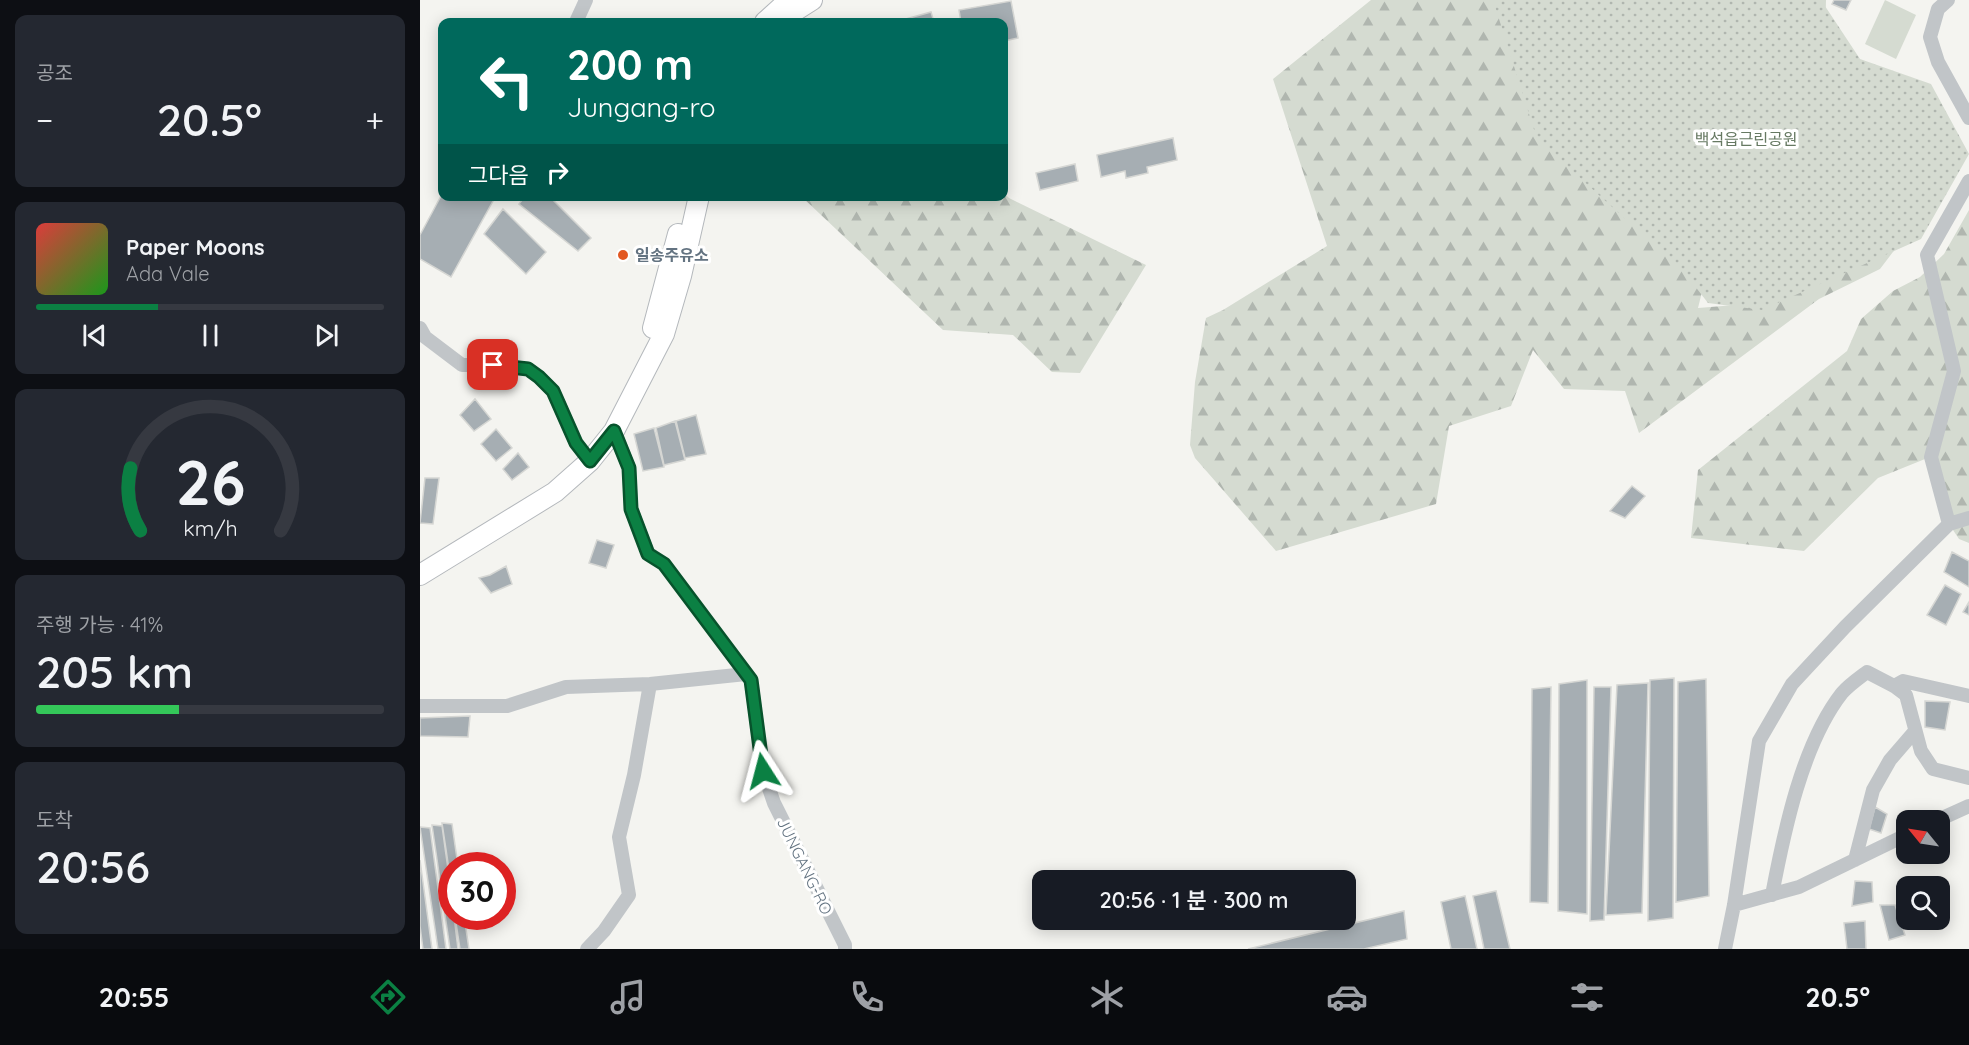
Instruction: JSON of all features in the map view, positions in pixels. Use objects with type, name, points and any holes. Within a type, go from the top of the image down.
[{"type":"main road","points":[[769,18],[789,0]]},
{"type":"main road","points":[[786,18],[812,0]]},
{"type":"main road","points":[[645,368],[686,201]]},
{"type":"main road","points":[[420,575],[555,492],[590,461],[614,431],[664,334],[672,310],[698,201]]},
{"type":"street","points":[[1948,0],[1938,9],[1930,37],[1938,62],[1969,118]]},
{"type":"street","points":[[578,18],[584,1]]},
{"type":"street","points":[[1949,524],[1930,457],[1954,371],[1928,255],[1969,181]]},
{"type":"street","points":[[420,328],[425,337],[462,365],[493,365],[528,369],[539,377],[553,391],[576,443],[590,461]]},
{"type":"street","name":"JUNGANG-RO","points":[[614,431],[629,468],[631,509],[648,554],[664,564],[751,680],[763,771],[774,803],[845,949]]},
{"type":"street","points":[[1725,949],[1759,741],[1792,684],[1845,627],[1949,524],[1969,518]]},
{"type":"street","points":[[1772,895],[1785,827],[1815,738],[1843,692],[1866,672],[1894,686],[1906,695],[1921,751],[1933,769],[1969,778]]},
{"type":"street","points":[[420,706],[507,705],[566,687],[650,684],[746,674]]},
{"type":"street","points":[[1894,686],[1903,681],[1969,696]]},
{"type":"street","points":[[587,949],[604,931],[628,895],[619,837],[634,775],[650,684]]},
{"type":"street","points":[[1855,860],[1873,790],[1890,760],[1915,731]]},
{"type":"street","points":[[1950,815],[1969,806]]},
{"type":"street","points":[[1734,905],[1799,887],[1896,840]]},
{"type":"green space","points":[[1371,0],[1826,0],[1825,41],[1721,215],[1698,308],[1760,303],[1899,244],[1880,269],[1819,299],[1639,433],[1625,391],[1564,389],[1533,350],[1511,406],[1449,426],[1436,504],[1276,551],[1195,458],[1190,445],[1195,382],[1206,318],[1223,310],[1327,246],[1273,79]]},
{"type":"green space","name":"백석읍근린공원","points":[[1493,0],[1821,0],[1860,59],[1931,84],[1969,154],[1921,239],[1762,310],[1708,303],[1684,272],[1537,139]]},
{"type":"green space","points":[[1885,0],[1916,15],[1896,59],[1865,44]]},
{"type":"green space","points":[[1008,197],[1146,265],[1080,373],[1052,372],[1013,335],[943,330],[806,201],[1008,201]]},
{"type":"green space","points":[[1969,210],[1969,543],[1959,539],[1949,524],[1930,457],[1878,478],[1804,551],[1691,538],[1698,470],[1847,351],[1861,319],[1893,291],[1920,277],[1944,254]]},
{"type":"building","points":[[1834,0],[1851,0],[1846,10],[1832,4]]},
{"type":"building","points":[[1011,1],[1018,38],[1008,40],[1008,18],[960,18],[959,10]]},
{"type":"building","points":[[931,12],[933,18],[909,18]]},
{"type":"building","points":[[1173,138],[1177,160],[1147,167],[1148,173],[1126,178],[1125,171],[1101,177],[1097,155]]},
{"type":"building","points":[[1075,164],[1078,181],[1040,190],[1036,173]]},
{"type":"building","points":[[438,201],[493,201],[451,277],[420,259],[420,235]]},
{"type":"building","points":[[521,201],[554,201],[591,238],[578,251],[519,204]]},
{"type":"building","points":[[503,209],[546,252],[526,274],[484,234]]},
{"type":"building","points":[[475,399],[491,419],[474,431],[460,415]]},
{"type":"building","points":[[696,415],[706,454],[685,458],[676,421]]},
{"type":"building","points":[[675,421],[685,460],[664,465],[656,428]]},
{"type":"building","points":[[654,428],[664,467],[643,471],[634,434]]},
{"type":"building","points":[[496,429],[512,448],[496,461],[481,444]]},
{"type":"building","points":[[518,453],[529,467],[512,480],[503,469]]},
{"type":"building","points":[[425,478],[439,478],[433,524],[420,523]]},
{"type":"building","points":[[1632,486],[1645,496],[1625,518],[1610,511]]},
{"type":"building","points":[[597,540],[614,545],[606,568],[589,563]]},
{"type":"building","points":[[1952,552],[1969,561],[1969,587],[1944,572]]},
{"type":"building","points":[[506,566],[512,584],[491,593],[479,578]]},
{"type":"building","points":[[1945,585],[1961,594],[1946,625],[1927,615]]},
{"type":"building","points":[[1969,602],[1969,615],[1963,612]]},
{"type":"building","points":[[1674,678],[1673,918],[1648,921],[1650,680]]},
{"type":"building","points":[[1706,679],[1709,896],[1676,902],[1678,682]]},
{"type":"building","points":[[1587,680],[1587,914],[1558,911],[1559,684]]},
{"type":"building","points":[[1648,683],[1642,913],[1606,915],[1617,685]]},
{"type":"building","points":[[1551,687],[1548,903],[1530,902],[1532,689]]},
{"type":"building","points":[[1594,687],[1611,687],[1604,920],[1590,921]]},
{"type":"building","points":[[1925,701],[1950,702],[1945,730],[1925,727]]},
{"type":"building","points":[[470,716],[468,737],[420,736],[420,718]]},
{"type":"building","points":[[1875,807],[1887,814],[1881,833],[1869,829]]},
{"type":"building","points":[[442,823],[452,824],[456,852],[446,852]]},
{"type":"building","points":[[432,825],[442,826],[446,852],[438,852],[438,866]]},
{"type":"building","points":[[420,827],[430,828],[438,888],[438,930],[443,930],[446,949],[438,949]]},
{"type":"building","points":[[420,860],[432,949],[423,949],[420,926]]},
{"type":"building","points":[[1855,881],[1872,882],[1873,902],[1852,906]]},
{"type":"building","points":[[1496,891],[1510,949],[1484,949],[1473,896]]},
{"type":"building","points":[[1465,896],[1477,949],[1451,949],[1441,902]]},
{"type":"building","points":[[1880,905],[1895,905],[1896,930],[1903,930],[1905,935],[1889,940]]},
{"type":"building","points":[[1404,911],[1407,939],[1364,949],[1248,949],[1326,930],[1356,930],[1356,923]]},
{"type":"building","points":[[1865,921],[1866,949],[1847,949],[1844,923]]},
{"type":"building","points":[[447,930],[456,930],[458,949],[450,949]]},
{"type":"building","points":[[457,930],[466,930],[469,949],[460,949]]},
{"type":"place","name":"일송주유소","points":[[623,255]]},
{"type":"route","points":[[493,365],[528,369],[539,377],[553,391],[576,443],[590,461],[614,431],[629,468],[631,509],[648,554],[664,564],[751,680],[763,771]]}]
